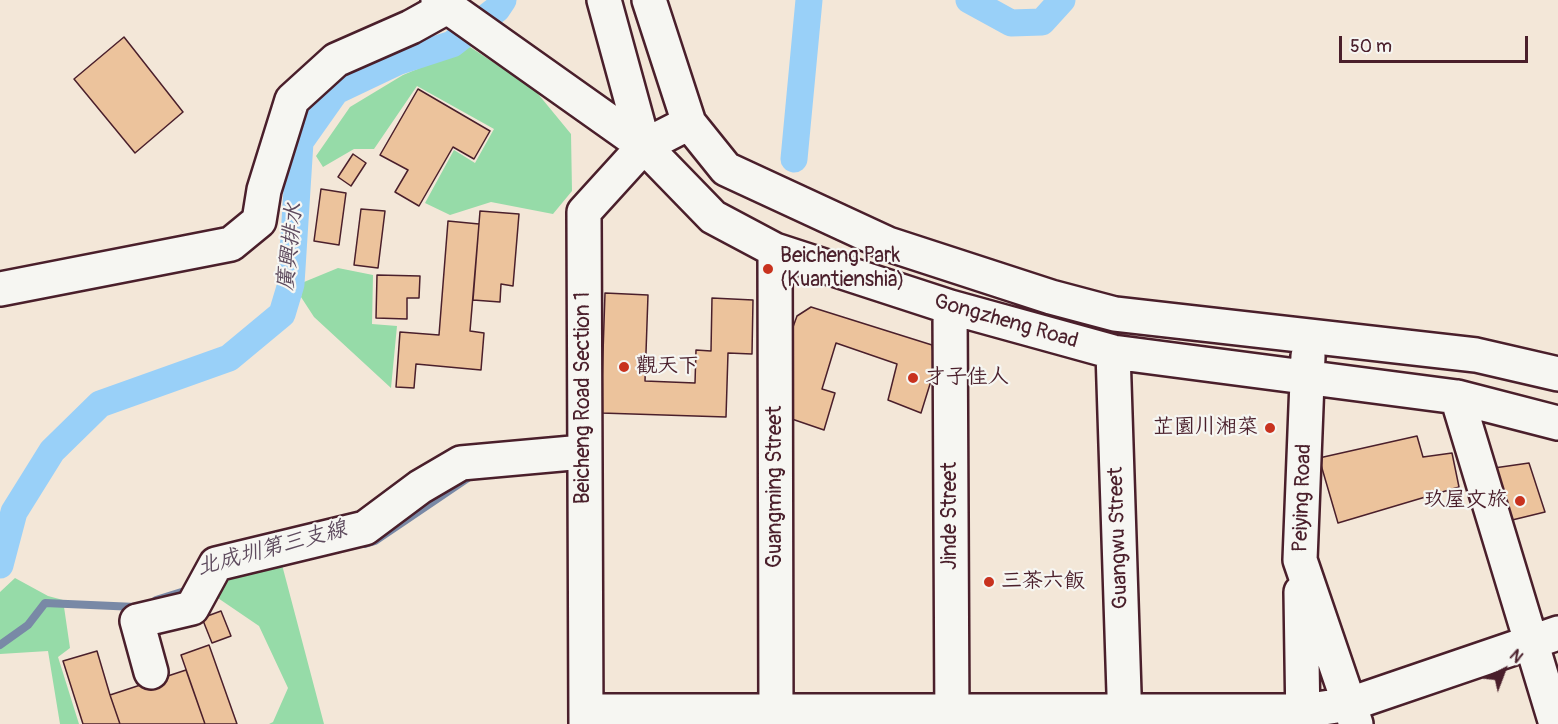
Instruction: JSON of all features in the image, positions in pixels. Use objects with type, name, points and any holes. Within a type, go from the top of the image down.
[{"type":"street","name":"Gongzheng Road","points":[[604,0],[644,146],[713,217],[775,250],[950,307],[1113,352],[1458,397],[1558,423]]},
{"type":"street","name":"Gongzheng Road","points":[[649,0],[689,123],[726,170],[888,244],[1051,297],[1115,314],[1476,355],[1558,374]]},
{"type":"street","points":[[0,289],[231,244],[259,221],[264,190],[292,99],[336,60],[411,27],[448,7],[644,146]]},
{"type":"street","name":"Beicheng Road Section 1","points":[[586,717],[583,452],[584,212],[644,146],[689,123]]},
{"type":"street","name":"Guangming Street","points":[[775,250],[776,718]]},
{"type":"street","name":"Jinde Street","points":[[950,307],[952,717]]},
{"type":"street","name":"Peiying Road","points":[[1307,336],[1309,377],[1300,560],[1353,714]]},
{"type":"street","name":"Guangwu Street","points":[[1113,352],[1125,718]]},
{"type":"street","points":[[1458,397],[1544,637],[1556,724]]},
{"type":"street","points":[[151,672],[137,621],[192,608],[216,564],[365,528],[420,487],[461,463],[583,452]]},
{"type":"street","points":[[1300,560],[1303,717]]},
{"type":"street","points":[[586,717],[1125,718],[1303,717],[1353,714],[1544,637]]},
{"type":"green space","points":[[470,47],[534,89],[571,134],[572,191],[553,214],[491,202],[450,215],[425,203],[454,150],[475,163],[494,129],[417,86],[374,149],[354,149],[323,167],[316,156],[350,107],[403,75]]},
{"type":"green space","points":[[338,268],[373,275],[372,324],[397,326],[391,388],[314,317],[301,297],[304,282]]},
{"type":"green space","points":[[281,561],[324,724],[269,724],[273,722],[288,688],[259,626],[212,594],[226,577]]},
{"type":"green space","points":[[15,578],[48,596],[63,600],[70,648],[58,657],[79,724],[60,724],[48,651],[0,654],[0,592]]},
{"type":"building","points":[[124,37],[183,112],[135,153],[74,79]]},
{"type":"building","points":[[418,89],[490,131],[474,159],[453,147],[419,206],[395,192],[408,170],[380,155]]},
{"type":"building","points":[[353,154],[366,163],[351,186],[338,177]]},
{"type":"building","points":[[321,189],[346,193],[339,245],[314,241]]},
{"type":"building","points":[[361,209],[385,211],[378,268],[354,265]]},
{"type":"building","points":[[480,211],[519,214],[513,286],[501,284],[500,302],[473,300]]},
{"type":"building","points":[[448,221],[479,224],[470,331],[484,333],[481,370],[416,364],[414,388],[396,387],[400,332],[439,335]]},
{"type":"building","points":[[377,275],[420,276],[419,298],[407,298],[407,319],[376,318]]},
{"type":"building","name":"觀天下","points":[[605,293],[648,295],[645,381],[695,383],[696,350],[711,351],[712,298],[753,300],[752,354],[728,353],[726,417],[601,413]]},
{"type":"building","name":"才子佳人","points":[[811,307],[932,345],[935,368],[921,413],[888,400],[897,364],[836,343],[822,389],[835,393],[824,430],[786,417],[793,387],[789,338],[797,316]]},
{"type":"building","points":[[1417,436],[1423,457],[1452,453],[1459,487],[1338,523],[1319,458]]},
{"type":"building","name":"玖屋文旅","points":[[1529,463],[1545,512],[1504,522],[1487,469]]},
{"type":"building","points":[[221,611],[231,636],[212,643],[202,618]]},
{"type":"building","points":[[209,645],[237,724],[205,724],[181,655]]},
{"type":"building","points":[[97,651],[120,724],[83,724],[63,661]]},
{"type":"building","points":[[186,670],[205,724],[120,724],[110,695]]},
{"type":"waterway","name":"廣興排水","points":[[0,565],[14,512],[52,451],[100,404],[229,358],[282,314],[291,284],[300,142],[336,91],[397,62],[452,44],[497,9],[503,0]]},
{"type":"waterway","points":[[794,159],[809,0]]},
{"type":"waterway","points":[[969,0],[1011,23],[1042,22],[1062,0]]},
{"type":"waterway","name":"北成圳第三支線","points":[[365,544],[375,541],[468,478]]},
{"type":"waterway","name":"北成圳第三支線","points":[[156,600],[191,589]]},
{"type":"waterway","name":"北成圳第三支線","points":[[0,645],[28,625],[45,603],[136,607]]},
{"type":"place","name":"Beicheng Park (Kuantienshia)","points":[[768,269]]},
{"type":"place","name":"觀天下","points":[[624,367]]},
{"type":"place","name":"才子佳人","points":[[913,378]]},
{"type":"place","name":"芷園川湘菜","points":[[1270,428]]},
{"type":"place","name":"玖屋文旅","points":[[1520,501]]},
{"type":"place","name":"三茶六飯","points":[[989,582]]}]
